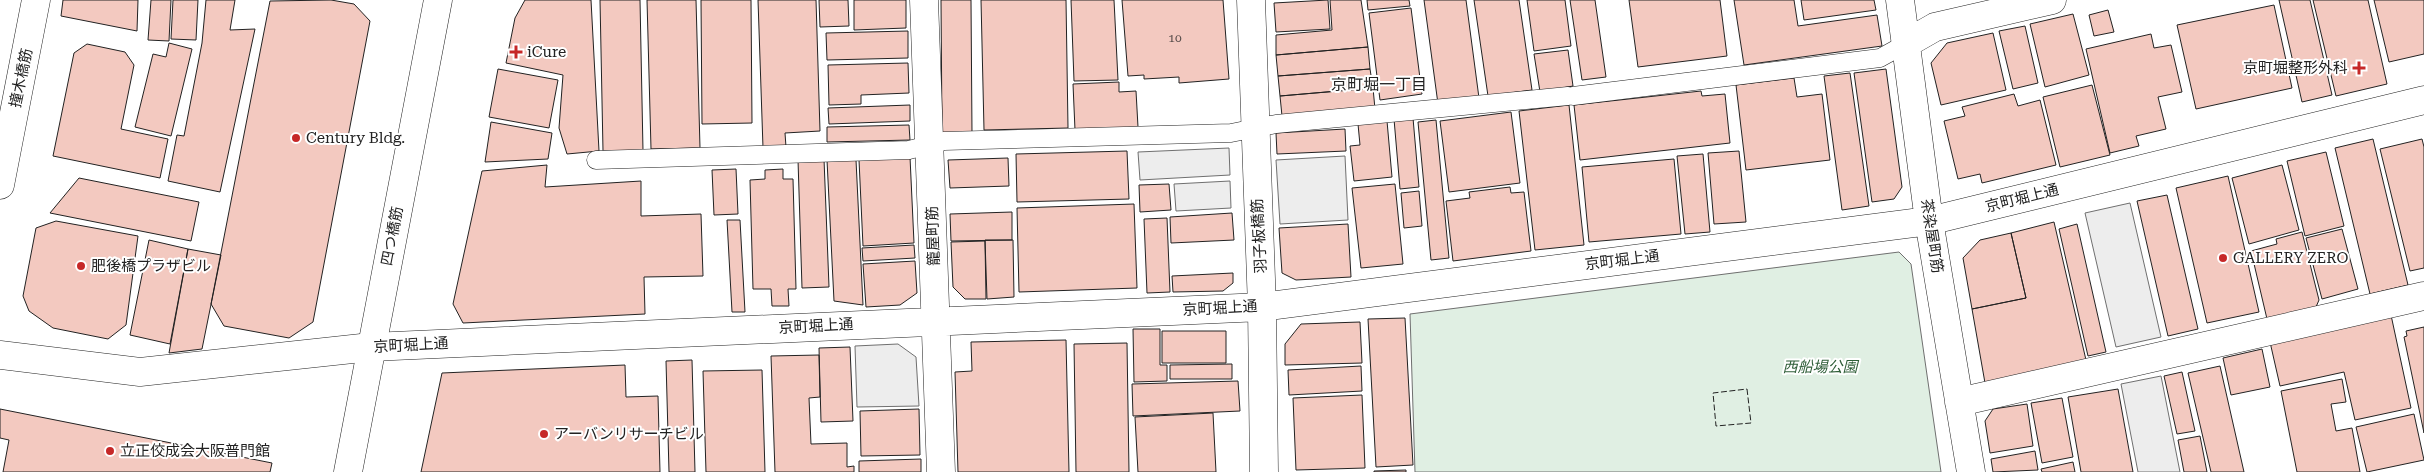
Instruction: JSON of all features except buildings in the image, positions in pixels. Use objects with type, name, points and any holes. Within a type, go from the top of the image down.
[{"type":"street","name":"撞木橋筋","points":[[0,185],[36,0]]},
{"type":"street","name":"四つ橋筋","points":[[348,472],[438,0]]},
{"type":"street","name":"籠屋町筋","points":[[924,0],[941,472]]},
{"type":"street","name":"羽子板橋筋","points":[[1251,0],[1254,128],[1262,307],[1264,472]]},
{"type":"street","name":"茶染屋町筋","points":[[1900,0],[1929,221],[1971,472]]},
{"type":"street","points":[[1907,43],[1935,27],[2052,0]]},
{"type":"street","name":"京町堀上通","points":[[0,355],[140,372],[371,347],[936,320],[1262,307],[1929,221],[2424,100]]},
{"type":"street","points":[[1959,402],[2424,296]]},
{"type":"lane","points":[[596,160],[909,150],[944,142],[1231,133],[1276,124],[1571,96],[1880,58],[1907,43]]},
{"type":"green space","name":"西船場公園","points":[[1899,252],[1911,264],[1941,472],[1415,472],[1410,314]]},
{"type":"shaded area","points":[[1229,148],[1230,175],[1140,180],[1138,152]]},
{"type":"shaded area","points":[[1345,156],[1348,220],[1280,224],[1276,160]]},
{"type":"shaded area","points":[[1230,181],[1231,208],[1176,211],[1174,184]]},
{"type":"shaded area","points":[[2130,203],[2161,337],[2116,347],[2085,213]]},
{"type":"shaded area","points":[[898,344],[916,357],[919,406],[857,407],[855,346]]},
{"type":"shaded area","points":[[2161,376],[2180,472],[2138,472],[2121,384]]},
{"type":"fence","points":[[1747,389],[1751,423],[1716,426],[1713,393],[1747,389]]},
{"type":"place","name":"iCure","points":[[516,52]]},
{"type":"place","name":"京町堀整形外科","points":[[2359,68]]},
{"type":"place","name":"Century Bldg.","points":[[296,138]]},
{"type":"place","name":"GALLERY ZERO","points":[[2223,258]]},
{"type":"place","name":"肥後橋プラザビル","points":[[81,266]]},
{"type":"place","name":"アーバンリサーチビル","points":[[544,434]]},
{"type":"place","name":"立正佼成会大阪普門館","points":[[110,451]]},
{"type":"district","name":"京町堀一丁目","points":[[1379,84]]}]
